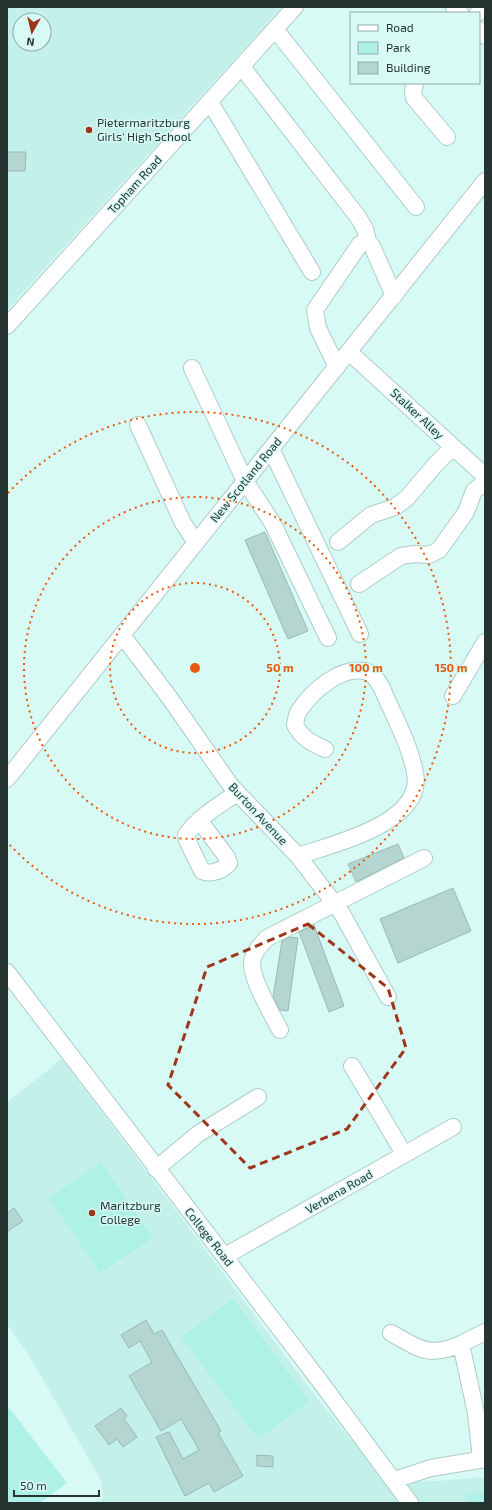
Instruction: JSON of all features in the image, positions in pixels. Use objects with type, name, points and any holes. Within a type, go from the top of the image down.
[{"type":"street","name":"Topham Road","points":[[7,326],[295,7]]},
{"type":"street","points":[[275,29],[416,207]]},
{"type":"street","points":[[242,66],[358,217],[365,229],[368,241],[394,296]]},
{"type":"street","points":[[414,84],[414,98],[446,137]]},
{"type":"street","points":[[210,102],[312,272]]},
{"type":"street","name":"New Scotland Road","points":[[7,779],[485,181]]},
{"type":"street","points":[[337,367],[318,328],[315,310],[360,244],[368,241]]},
{"type":"street","name":"Stalker Alley","points":[[349,352],[485,476]]},
{"type":"street","points":[[192,368],[246,481],[272,522],[328,638]]},
{"type":"street","points":[[138,425],[183,523],[196,543]]},
{"type":"street","points":[[338,542],[371,515],[395,507],[407,498],[435,465],[453,447]]},
{"type":"street","points":[[271,449],[360,634]]},
{"type":"street","points":[[359,584],[401,556],[415,554],[429,555],[439,550],[466,512],[474,491],[485,482]]},
{"type":"street","name":"Burton Avenue","points":[[122,635],[169,697],[237,793],[298,856],[335,904],[388,997]]},
{"type":"street","points":[[453,696],[485,642]]},
{"type":"street","points":[[298,856],[366,832],[394,818],[405,807],[415,792],[416,774],[409,754],[382,688],[376,678],[368,672],[357,671],[344,673],[313,694],[298,712],[295,726],[300,735],[310,743],[325,749]]},
{"type":"street","points":[[198,820],[237,793]]},
{"type":"street","points":[[280,1030],[253,974],[252,963],[254,956],[267,938],[424,858]]},
{"type":"street","name":"College Road","points":[[7,972],[68,1050],[156,1169],[225,1256],[410,1503]]},
{"type":"street","points":[[352,1066],[404,1154]]},
{"type":"street","points":[[156,1169],[198,1134],[258,1097]]},
{"type":"street","name":"Verbena Road","points":[[225,1256],[453,1127]]},
{"type":"street","points":[[391,1333],[419,1348],[435,1352],[445,1351],[485,1332]]},
{"type":"street","points":[[394,1480],[431,1468],[483,1459],[476,1413],[461,1344]]},
{"type":"highlighted area","points":[[308,924],[388,988],[406,1048],[347,1129],[250,1168],[168,1085],[207,967]]},
{"type":"shaded area","name":"Pietermaritzburg Girls' High School","points":[[7,7],[282,7],[7,310]]},
{"type":"shaded area","name":"Maritzburg College","points":[[62,1059],[316,1397],[385,1480],[437,1481],[485,1477],[485,1503],[98,1503],[103,1499],[101,1480],[30,1357],[7,1324],[7,1102]]},
{"type":"green space","points":[[101,1162],[153,1238],[100,1273],[49,1198]]},
{"type":"green space","points":[[233,1299],[309,1401],[258,1439],[181,1337]]},
{"type":"green space","points":[[7,1405],[67,1483],[40,1503],[7,1503]]},
{"type":"green space","points":[[485,1492],[485,1503],[469,1503],[465,1494]]},
{"type":"building","points":[[7,152],[26,152],[25,171],[7,171]]},
{"type":"building","points":[[265,532],[308,631],[288,639],[245,540]]},
{"type":"building","points":[[398,844],[404,858],[356,882],[348,864]]},
{"type":"building","points":[[453,888],[471,931],[398,963],[380,919]]},
{"type":"building","points":[[314,925],[344,1006],[329,1012],[299,932]]},
{"type":"building","points":[[290,937],[298,938],[288,1011],[280,1010],[273,997],[282,941]]},
{"type":"building","points":[[14,1208],[23,1221],[7,1232],[7,1213]]},
{"type":"building","points":[[146,1320],[154,1334],[162,1330],[221,1431],[218,1433],[243,1476],[214,1492],[209,1483],[185,1496],[156,1437],[169,1432],[183,1459],[199,1450],[181,1419],[161,1431],[129,1376],[152,1362],[140,1341],[129,1348],[121,1335]]},
{"type":"building","points":[[121,1408],[127,1416],[124,1419],[137,1437],[123,1447],[117,1439],[109,1445],[95,1426]]},
{"type":"building","points":[[257,1455],[273,1456],[273,1467],[257,1466]]},
{"type":"place","name":"Pietermaritzburg Girls' High School","points":[[89,130]]},
{"type":"place","name":"Maritzburg College","points":[[92,1213]]}]
